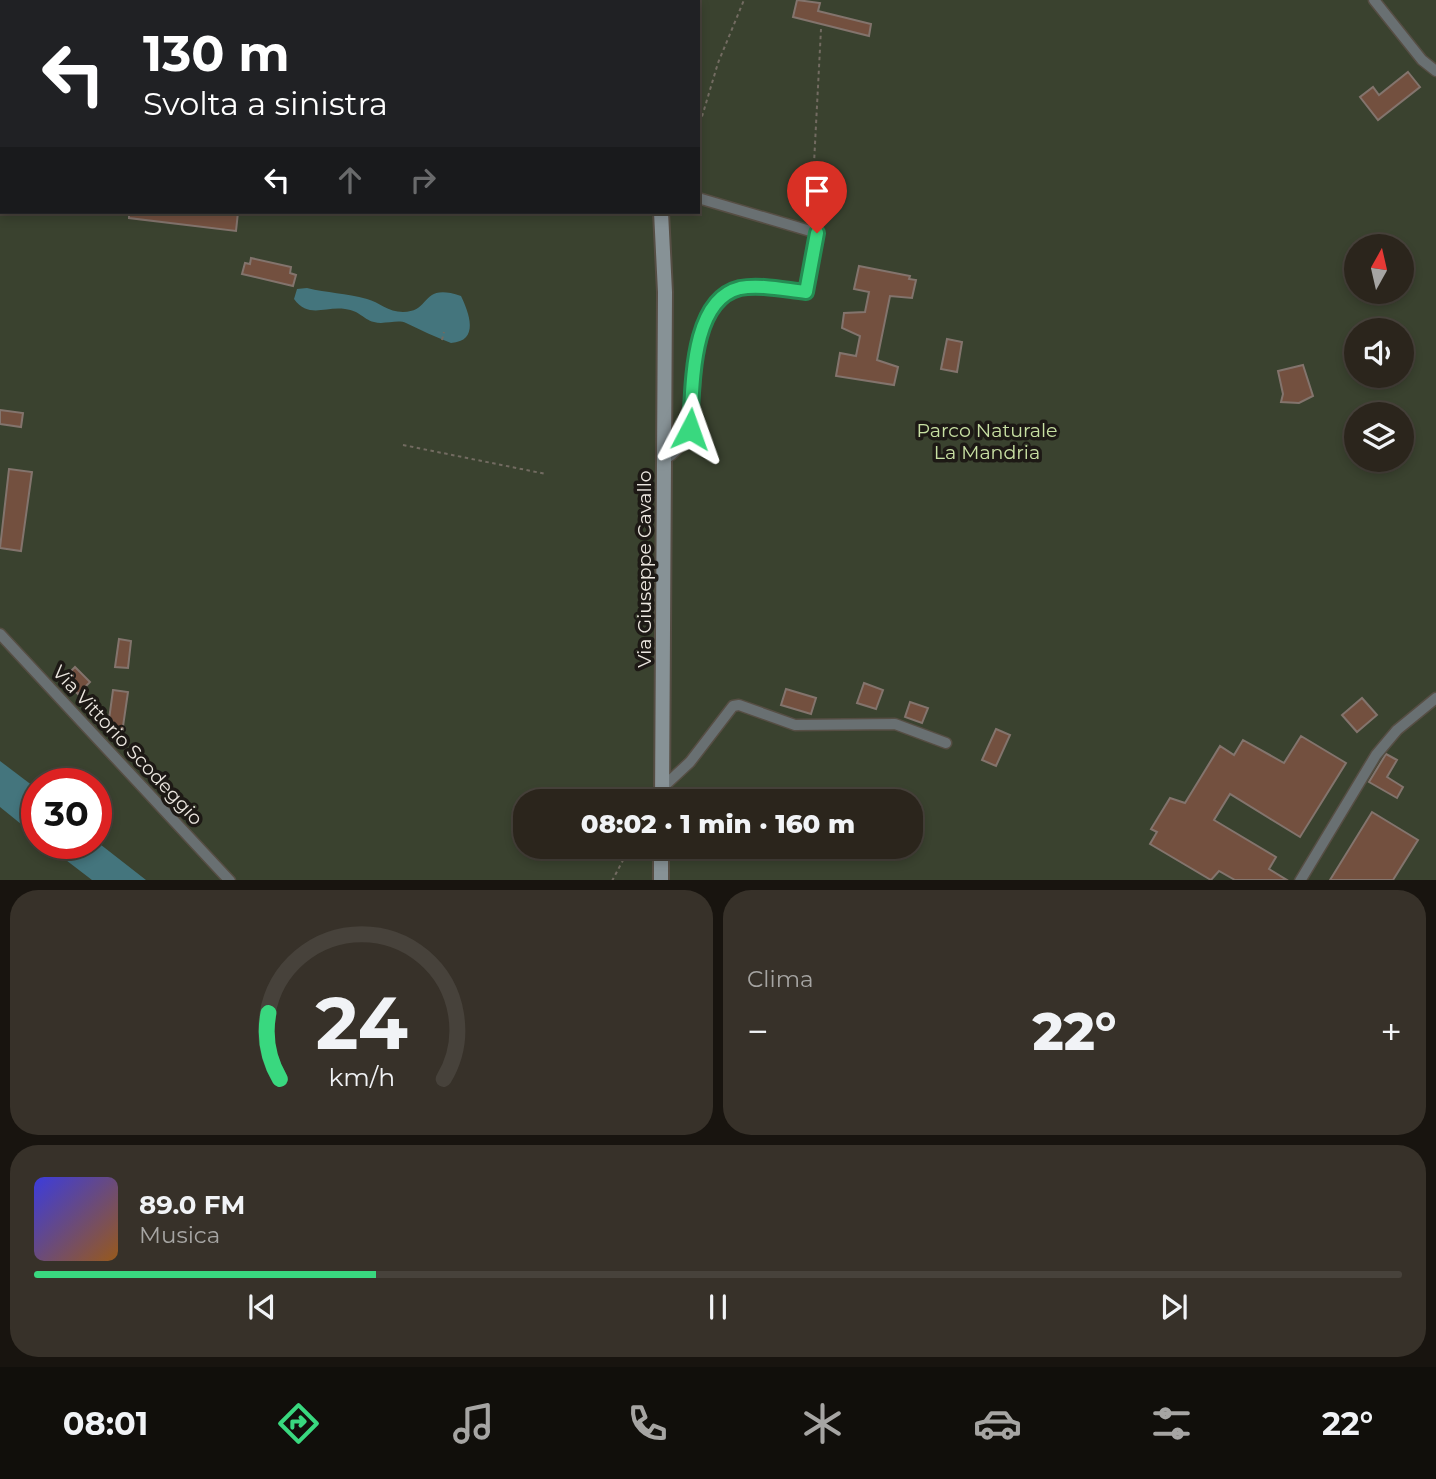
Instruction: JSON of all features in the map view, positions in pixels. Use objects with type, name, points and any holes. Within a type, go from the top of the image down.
[{"type":"street","points":[[1374,0],[1422,60],[1436,71]]},
{"type":"street","points":[[663,460],[678,449],[690,429],[697,354],[710,311],[722,297],[741,288],[806,292],[817,233],[700,199]]},
{"type":"street","name":"Via Giuseppe Cavallo","points":[[661,214],[665,292],[662,789]]},
{"type":"street","name":"Via Vittorio Scodeggio","points":[[0,634],[230,880]]},
{"type":"street","points":[[1300,880],[1376,755],[1397,730],[1436,698]]},
{"type":"street","points":[[667,789],[733,706],[739,705],[795,725],[895,724],[946,743]]},
{"type":"street","points":[[661,859],[661,880]]},
{"type":"path","points":[[700,123],[718,63],[744,0]]},
{"type":"path","points":[[810,232],[821,29]]},
{"type":"path","points":[[442,340],[444,332]]},
{"type":"path","points":[[403,445],[546,474]]},
{"type":"path","points":[[612,880],[623,859]]},
{"type":"green space","name":"Parco Naturale La Mandria","points":[[700,0],[1436,0],[1436,880],[0,880],[0,214],[700,214]]},
{"type":"water","points":[[307,288],[371,300],[403,312],[419,308],[432,295],[439,293],[461,296],[469,318],[469,332],[460,341],[451,343],[403,322],[374,322],[355,311],[345,309],[305,309],[294,299],[297,289]]},
{"type":"water","points":[[0,761],[21,777],[21,824],[0,807]]},
{"type":"water","points":[[112,853],[146,880],[92,880],[65,859],[112,859]]},
{"type":"building","points":[[797,0],[820,3],[818,11],[871,24],[869,36],[793,17]]},
{"type":"building","points":[[1408,72],[1420,87],[1378,120],[1360,97],[1373,87],[1379,95]]},
{"type":"building","points":[[129,214],[238,214],[236,231],[129,218]]},
{"type":"building","points":[[251,258],[291,267],[290,273],[296,275],[293,286],[242,274],[245,263],[250,264]]},
{"type":"building","points":[[859,266],[910,276],[909,279],[916,280],[912,298],[890,296],[877,360],[898,367],[894,385],[836,376],[840,353],[856,356],[860,336],[842,328],[844,313],[865,312],[869,292],[854,289]]},
{"type":"building","points":[[947,339],[962,342],[957,372],[941,369]]},
{"type":"building","points":[[1303,365],[1313,396],[1299,403],[1281,402],[1283,394],[1278,371]]},
{"type":"building","points":[[0,410],[23,413],[21,427],[0,424]]},
{"type":"building","points":[[9,469],[32,472],[21,551],[0,548]]},
{"type":"building","points":[[119,639],[131,641],[128,668],[115,667]]},
{"type":"building","points":[[75,667],[90,682],[78,694],[63,679]]},
{"type":"building","points":[[864,683],[883,690],[876,709],[857,703]]},
{"type":"building","points":[[786,689],[816,698],[811,714],[781,705]]},
{"type":"building","points":[[113,690],[128,692],[120,747],[107,734]]},
{"type":"building","points":[[1362,698],[1377,715],[1357,732],[1342,715]]},
{"type":"building","points":[[910,702],[928,708],[922,723],[905,717]]},
{"type":"building","points":[[996,729],[1010,735],[996,766],[982,760]]},
{"type":"building","points":[[1301,736],[1346,763],[1300,837],[1230,794],[1214,820],[1276,857],[1269,869],[1287,880],[1235,880],[1219,871],[1211,880],[1150,844],[1157,832],[1151,829],[1170,798],[1185,803],[1220,746],[1234,755],[1243,740],[1284,763]]},
{"type":"building","points":[[1386,754],[1397,760],[1387,777],[1403,787],[1397,798],[1369,782]]},
{"type":"building","points":[[1372,812],[1418,840],[1393,880],[1330,880]]},
{"type":"route","points":[[690,429],[697,354],[710,311],[722,297],[741,288],[806,292],[817,233]]}]
